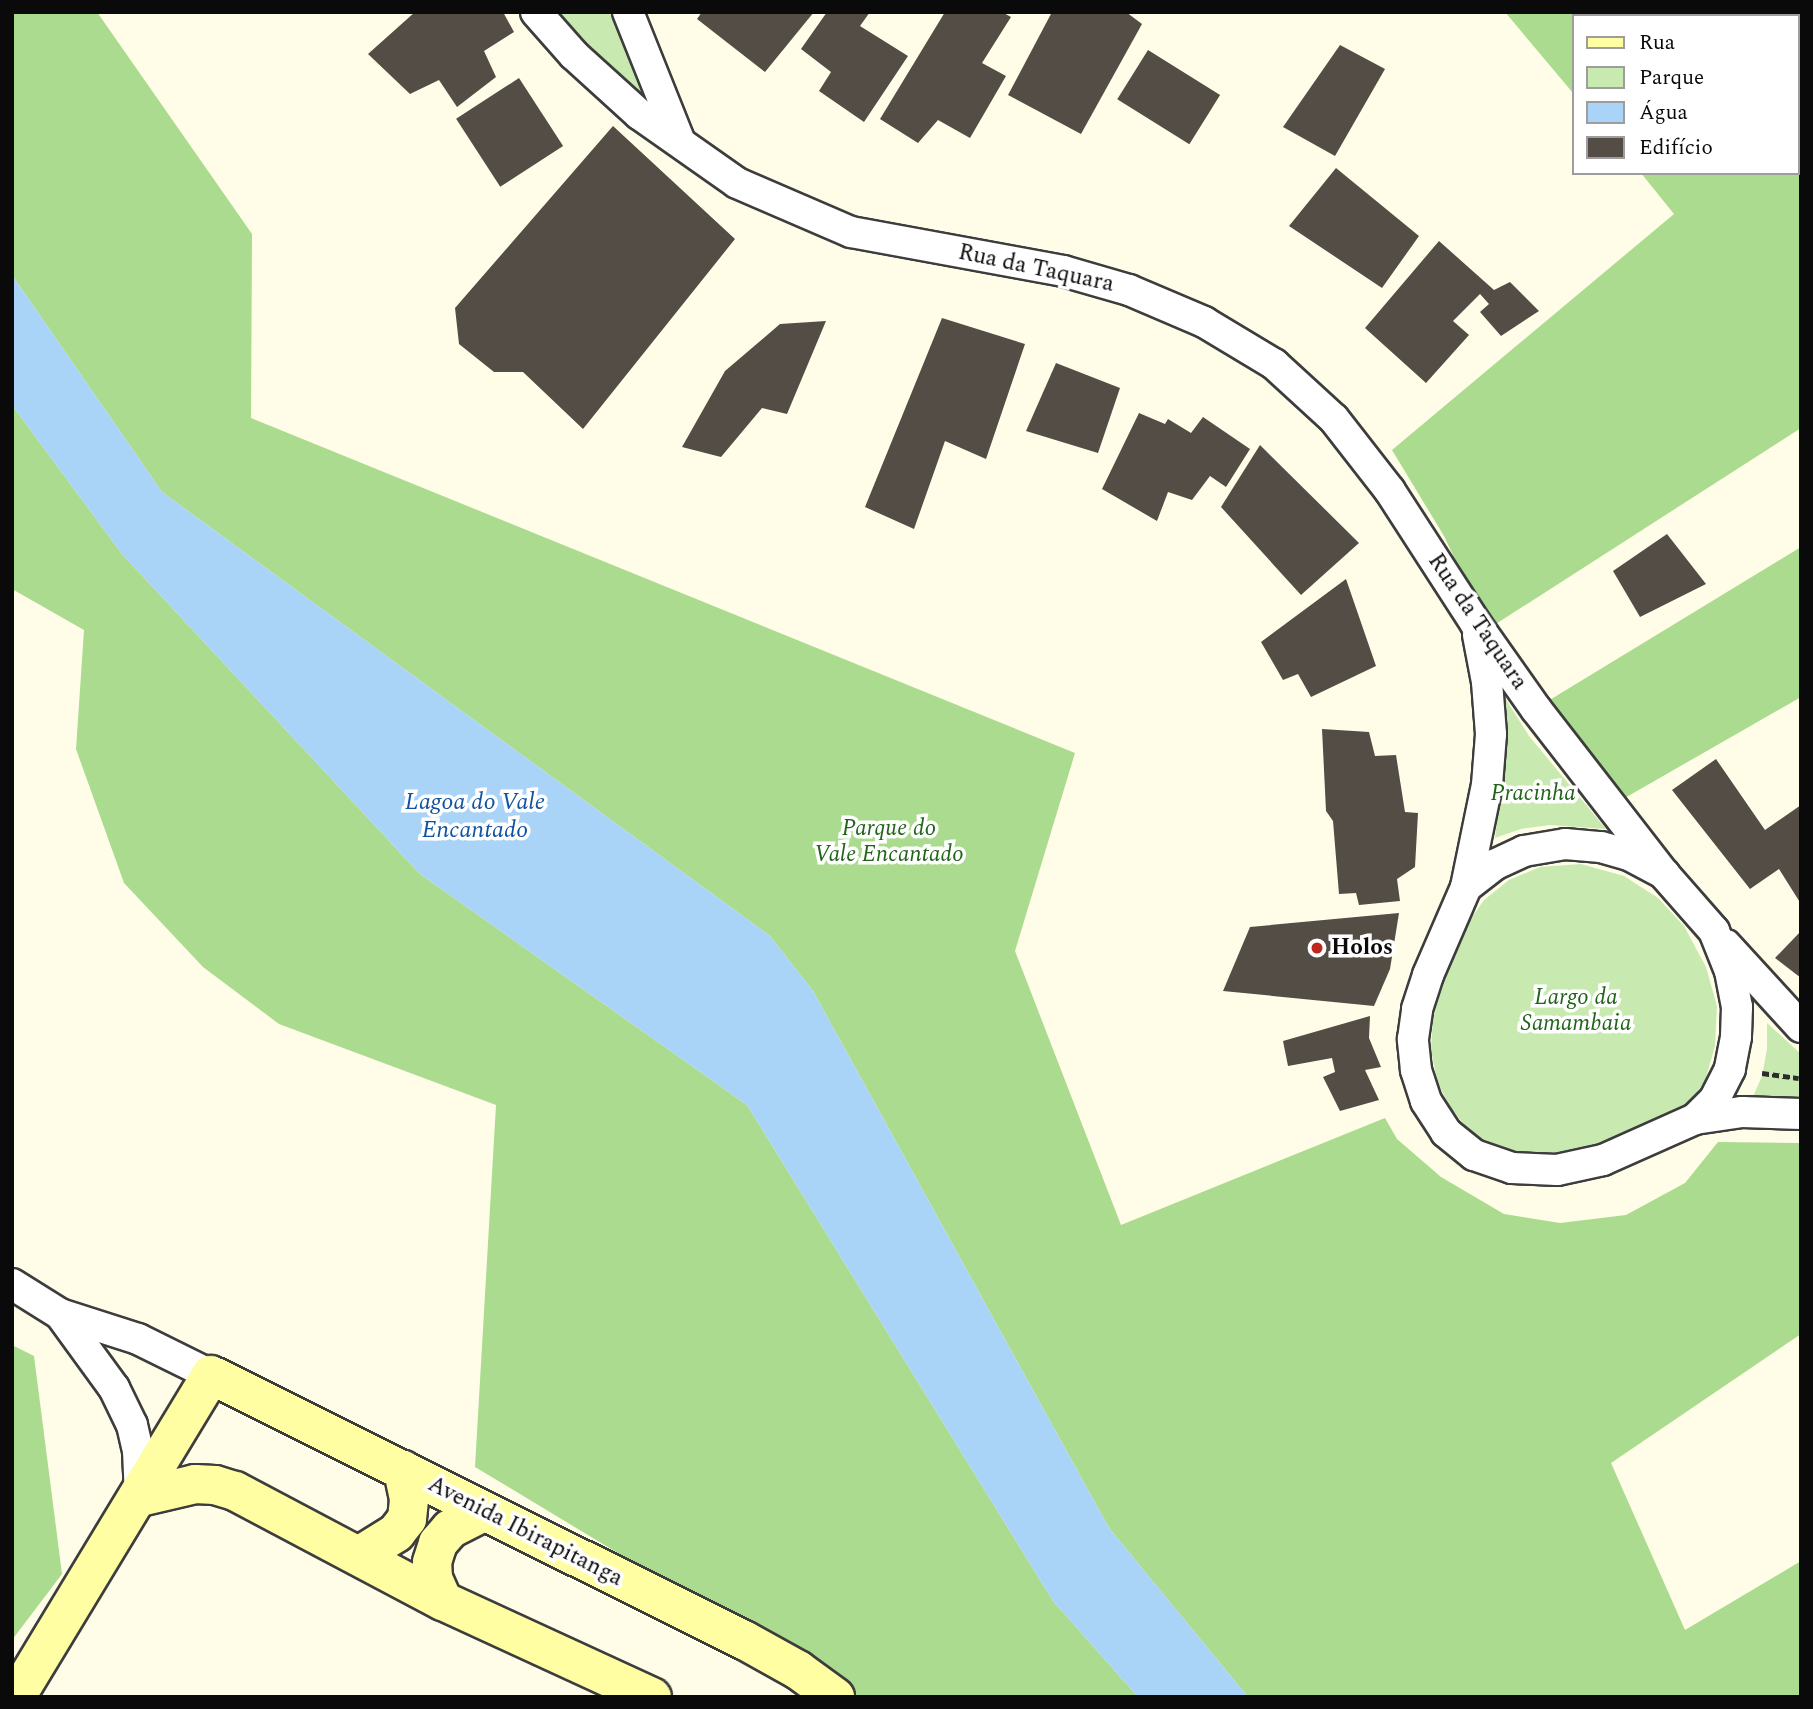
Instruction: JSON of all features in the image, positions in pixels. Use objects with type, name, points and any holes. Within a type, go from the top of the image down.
[{"type":"main road","name":"Avenida Ibirapitanga","points":[[211,1375],[744,1640],[798,1670],[835,1697]]},
{"type":"main road","points":[[16,1697],[33,1664],[140,1497],[211,1375]]},
{"type":"main road","points":[[359,1556],[389,1538],[407,1519],[409,1499],[403,1470]]},
{"type":"main road","points":[[140,1497],[171,1488],[215,1485],[235,1491],[443,1601],[652,1697]]},
{"type":"main road","points":[[443,1601],[433,1579],[432,1562],[438,1544],[450,1528],[484,1512]]},
{"type":"street","name":"Rua da Taquara","points":[[536,12],[574,55],[639,114],[737,183],[851,232],[1063,271],[1129,290],[1204,322],[1274,364],[1334,419],[1350,439],[1390,491],[1476,624],[1536,709],[1664,874],[1714,931]]},
{"type":"street","points":[[628,12],[682,146]]},
{"type":"street","points":[[1476,624],[1487,682],[1491,734],[1487,785],[1466,887],[1428,975],[1417,1009],[1413,1039],[1416,1069],[1426,1101],[1446,1132],[1474,1155],[1511,1168],[1557,1170],[1603,1160],[1695,1119],[1742,1112],[1801,1114]]},
{"type":"street","points":[[1466,887],[1494,865],[1524,851],[1564,844],[1601,848],[1629,855],[1664,874]]},
{"type":"street","points":[[1695,1119],[1714,1100],[1730,1069],[1736,1037],[1737,1007],[1730,971],[1714,931]]},
{"type":"street","points":[[1714,931],[1801,1027]]},
{"type":"street","name":"Avenida Ibirapitanga","points":[[12,1284],[60,1314],[138,1339],[211,1375]]},
{"type":"street","name":"Avenida Ibirapitanga","points":[[60,1314],[114,1388],[132,1425],[138,1450],[140,1497]]},
{"type":"green space","name":"Parque do Vale Encantado","points":[[12,12],[97,12],[252,234],[251,418],[1075,753],[1015,951],[1121,1225],[1385,1118],[1397,1139],[1441,1177],[1504,1214],[1560,1223],[1626,1215],[1685,1183],[1718,1142],[1801,1143],[1801,1334],[1611,1463],[1685,1630],[1801,1561],[1801,1697],[1248,1697],[1109,1528],[813,991],[770,936],[162,492],[12,275]]},
{"type":"green space","points":[[555,12],[621,12],[655,110],[609,67]]},
{"type":"green space","points":[[1505,12],[1801,12],[1801,428],[1488,629],[1444,536],[1392,450],[1674,214],[1643,175],[1799,175],[1799,14],[1572,14],[1572,92]]},
{"type":"green space","points":[[12,405],[122,554],[420,874],[747,1105],[1053,1601],[1138,1697],[849,1697],[754,1635],[475,1467],[496,1105],[279,1024],[203,967],[124,883],[76,749],[84,630],[12,589]]},
{"type":"green space","points":[[1801,547],[1801,697],[1623,799],[1548,701]]},
{"type":"green space","name":"Pracinha","points":[[1502,693],[1529,736],[1606,829],[1550,825],[1521,829],[1495,838],[1502,780]]},
{"type":"green space","name":"Largo da Samambaia","points":[[1581,864],[1624,876],[1658,898],[1684,926],[1706,967],[1717,1006],[1715,1046],[1705,1081],[1687,1106],[1658,1124],[1575,1153],[1533,1157],[1500,1154],[1472,1135],[1451,1108],[1438,1084],[1431,1050],[1433,1017],[1450,964],[1470,920],[1484,900],[1509,880],[1540,867]]},
{"type":"green space","points":[[1767,1023],[1801,1054],[1801,1101],[1752,1099],[1762,1076],[1767,1049]]},
{"type":"green space","points":[[12,1345],[34,1356],[62,1574],[12,1640]]},
{"type":"water","name":"Lagoa do Vale Encantado","points":[[12,275],[162,492],[770,936],[813,991],[1109,1528],[1248,1697],[1138,1697],[1053,1601],[747,1105],[420,874],[122,554],[12,405]]},
{"type":"building","points":[[415,12],[503,12],[514,32],[484,51],[496,77],[457,107],[439,80],[410,94],[368,54]]},
{"type":"building","points":[[702,12],[814,12],[765,72],[697,19]]},
{"type":"building","points":[[827,12],[870,12],[860,26],[908,56],[864,122],[819,91],[831,72],[801,49]]},
{"type":"building","points":[[945,12],[1002,12],[1011,17],[982,63],[1006,76],[970,138],[938,120],[918,143],[880,119]]},
{"type":"building","points":[[1052,12],[1126,12],[1142,24],[1081,134],[1008,95]]},
{"type":"building","points":[[1340,45],[1385,69],[1335,156],[1283,127]]},
{"type":"building","points":[[1148,50],[1220,95],[1189,144],[1117,99]]},
{"type":"building","points":[[519,78],[563,146],[500,187],[456,119]]},
{"type":"building","points":[[613,126],[735,239],[583,429],[523,372],[494,372],[459,344],[455,308]]},
{"type":"building","points":[[1336,168],[1419,236],[1382,288],[1289,226]]},
{"type":"building","points":[[1439,241],[1494,290],[1510,282],[1539,311],[1501,336],[1480,312],[1489,304],[1480,294],[1453,321],[1469,335],[1426,383],[1365,328]]},
{"type":"building","points":[[942,318],[1025,344],[986,459],[945,441],[914,529],[865,507]]},
{"type":"building","points":[[826,321],[787,414],[762,408],[721,457],[682,447],[725,371],[780,324]]},
{"type":"building","points":[[1056,363],[1120,388],[1098,453],[1026,431]]},
{"type":"building","points":[[1139,413],[1165,424],[1168,419],[1191,433],[1203,417],[1250,449],[1226,487],[1210,476],[1192,500],[1168,492],[1157,521],[1102,489]]},
{"type":"building","points":[[1260,445],[1359,543],[1301,595],[1221,507]]},
{"type":"building","points":[[1667,534],[1706,584],[1640,617],[1613,571]]},
{"type":"building","points":[[1346,579],[1376,666],[1311,697],[1298,674],[1283,680],[1261,642]]},
{"type":"building","points":[[1322,729],[1369,732],[1375,756],[1396,755],[1405,812],[1418,813],[1415,867],[1397,879],[1400,901],[1359,905],[1356,893],[1339,894],[1333,821],[1326,811]]},
{"type":"building","points":[[1716,759],[1765,830],[1801,805],[1801,904],[1779,869],[1750,889],[1672,790]]},
{"type":"building","name":"Holos","points":[[1399,913],[1390,969],[1374,1006],[1223,991],[1250,927]]},
{"type":"building","points":[[1801,931],[1801,978],[1775,958]]},
{"type":"building","points":[[1370,1016],[1369,1038],[1381,1067],[1365,1070],[1379,1100],[1340,1111],[1323,1077],[1335,1072],[1332,1058],[1288,1066],[1283,1041]]},
{"type":"place","name":"Holos","points":[[1317,948]]}]
